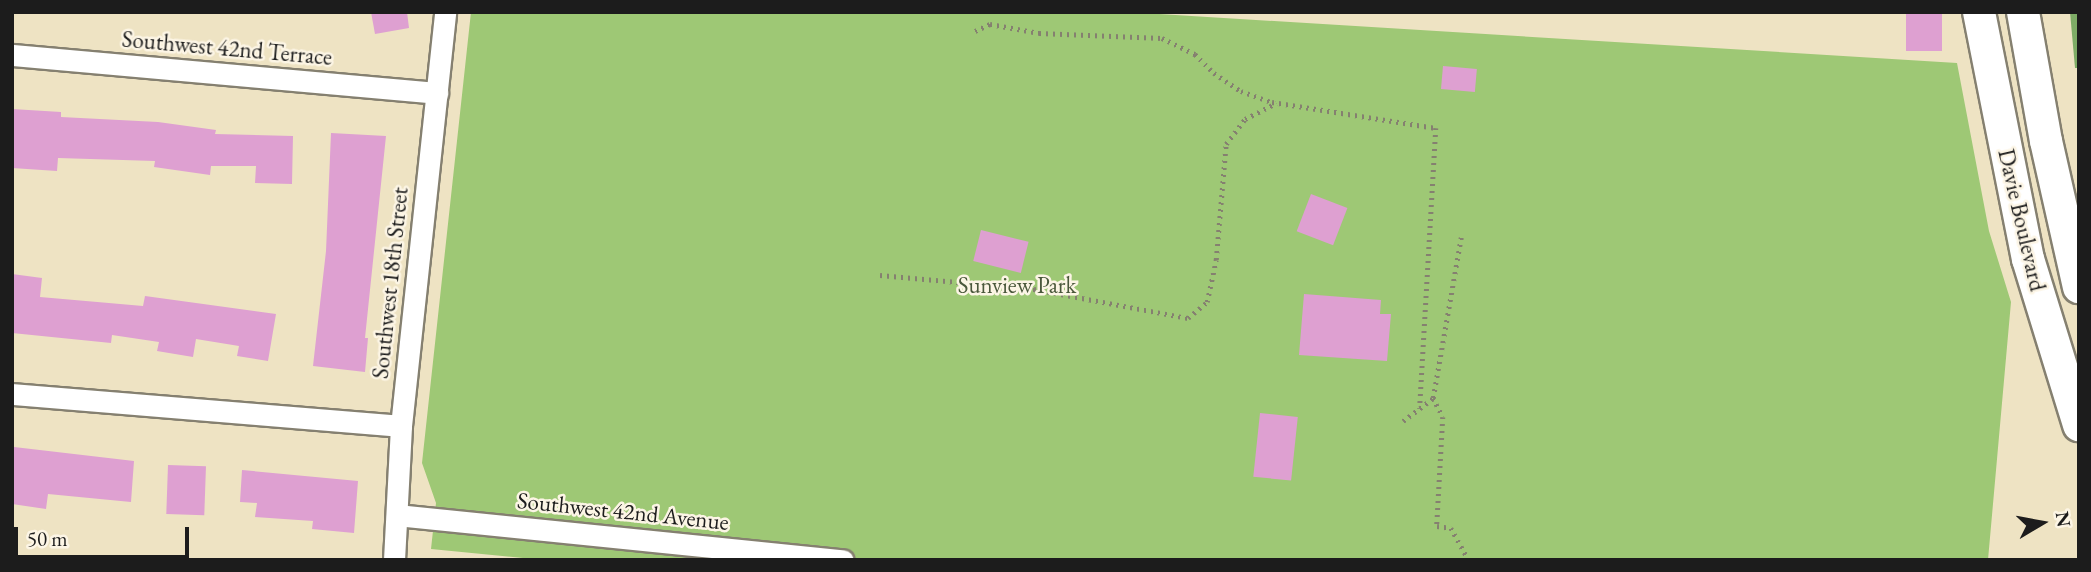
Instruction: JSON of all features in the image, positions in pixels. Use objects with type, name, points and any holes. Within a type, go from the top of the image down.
[{"type":"main road","name":"Davie Boulevard","points":[[1979,12],[2028,259],[2079,425]]},
{"type":"main road","name":"Davie Boulevard","points":[[2023,12],[2046,141],[2079,287]]},
{"type":"street","name":"Southwest 18th Street","points":[[394,560],[401,426],[445,12]]},
{"type":"street","name":"Southwest 42nd Terrace","points":[[12,55],[437,93]]},
{"type":"street","points":[[12,394],[401,426]]},
{"type":"street","name":"Southwest 42nd Avenue","points":[[397,515],[843,560]]},
{"type":"path","points":[[975,31],[990,24],[1040,33],[1162,38],[1195,54],[1214,73],[1241,91],[1277,102],[1436,128],[1420,409]]},
{"type":"path","points":[[880,275],[1034,289],[1188,318],[1208,302],[1216,260],[1226,144],[1245,119],[1277,102]]},
{"type":"path","points":[[1461,237],[1433,398],[1443,417],[1437,526],[1451,528],[1469,560]]},
{"type":"path","points":[[1403,421],[1433,398]]},
{"type":"green space","name":"Sunview Park","points":[[471,12],[1127,12],[1957,63],[1989,231],[2011,302],[1988,560],[543,560],[431,549],[436,503],[422,463]]},
{"type":"green space","points":[[2070,12],[2079,12],[2079,68],[2075,68]]},
{"type":"building","points":[[371,12],[407,12],[409,28],[375,34]]},
{"type":"building","points":[[1906,12],[1942,12],[1942,51],[1906,51]]},
{"type":"building","points":[[1443,66],[1477,69],[1475,92],[1441,89]]},
{"type":"building","points":[[12,109],[61,112],[61,117],[158,122],[216,130],[215,134],[293,136],[292,184],[255,183],[256,166],[211,166],[210,175],[154,167],[155,161],[58,158],[57,171],[12,168]]},
{"type":"building","points":[[331,133],[386,136],[365,338],[368,338],[365,372],[313,366],[326,251]]},
{"type":"building","points":[[1311,194],[1347,208],[1333,245],[1297,231]]},
{"type":"building","points":[[981,230],[1029,242],[1021,273],[973,261]]},
{"type":"building","points":[[12,274],[42,278],[40,297],[143,306],[145,296],[276,314],[268,361],[237,356],[239,346],[196,339],[193,357],[157,351],[159,342],[112,335],[111,343],[12,333]]},
{"type":"building","points":[[1304,294],[1381,300],[1380,314],[1391,314],[1387,361],[1299,355]]},
{"type":"building","points":[[1260,413],[1298,417],[1291,481],[1253,477]]},
{"type":"building","points":[[14,447],[134,461],[131,502],[48,494],[46,509],[12,504]]},
{"type":"building","points":[[168,465],[206,466],[204,515],[166,514]]},
{"type":"building","points":[[242,470],[358,481],[354,533],[312,529],[313,521],[255,517],[257,503],[240,502]]}]
